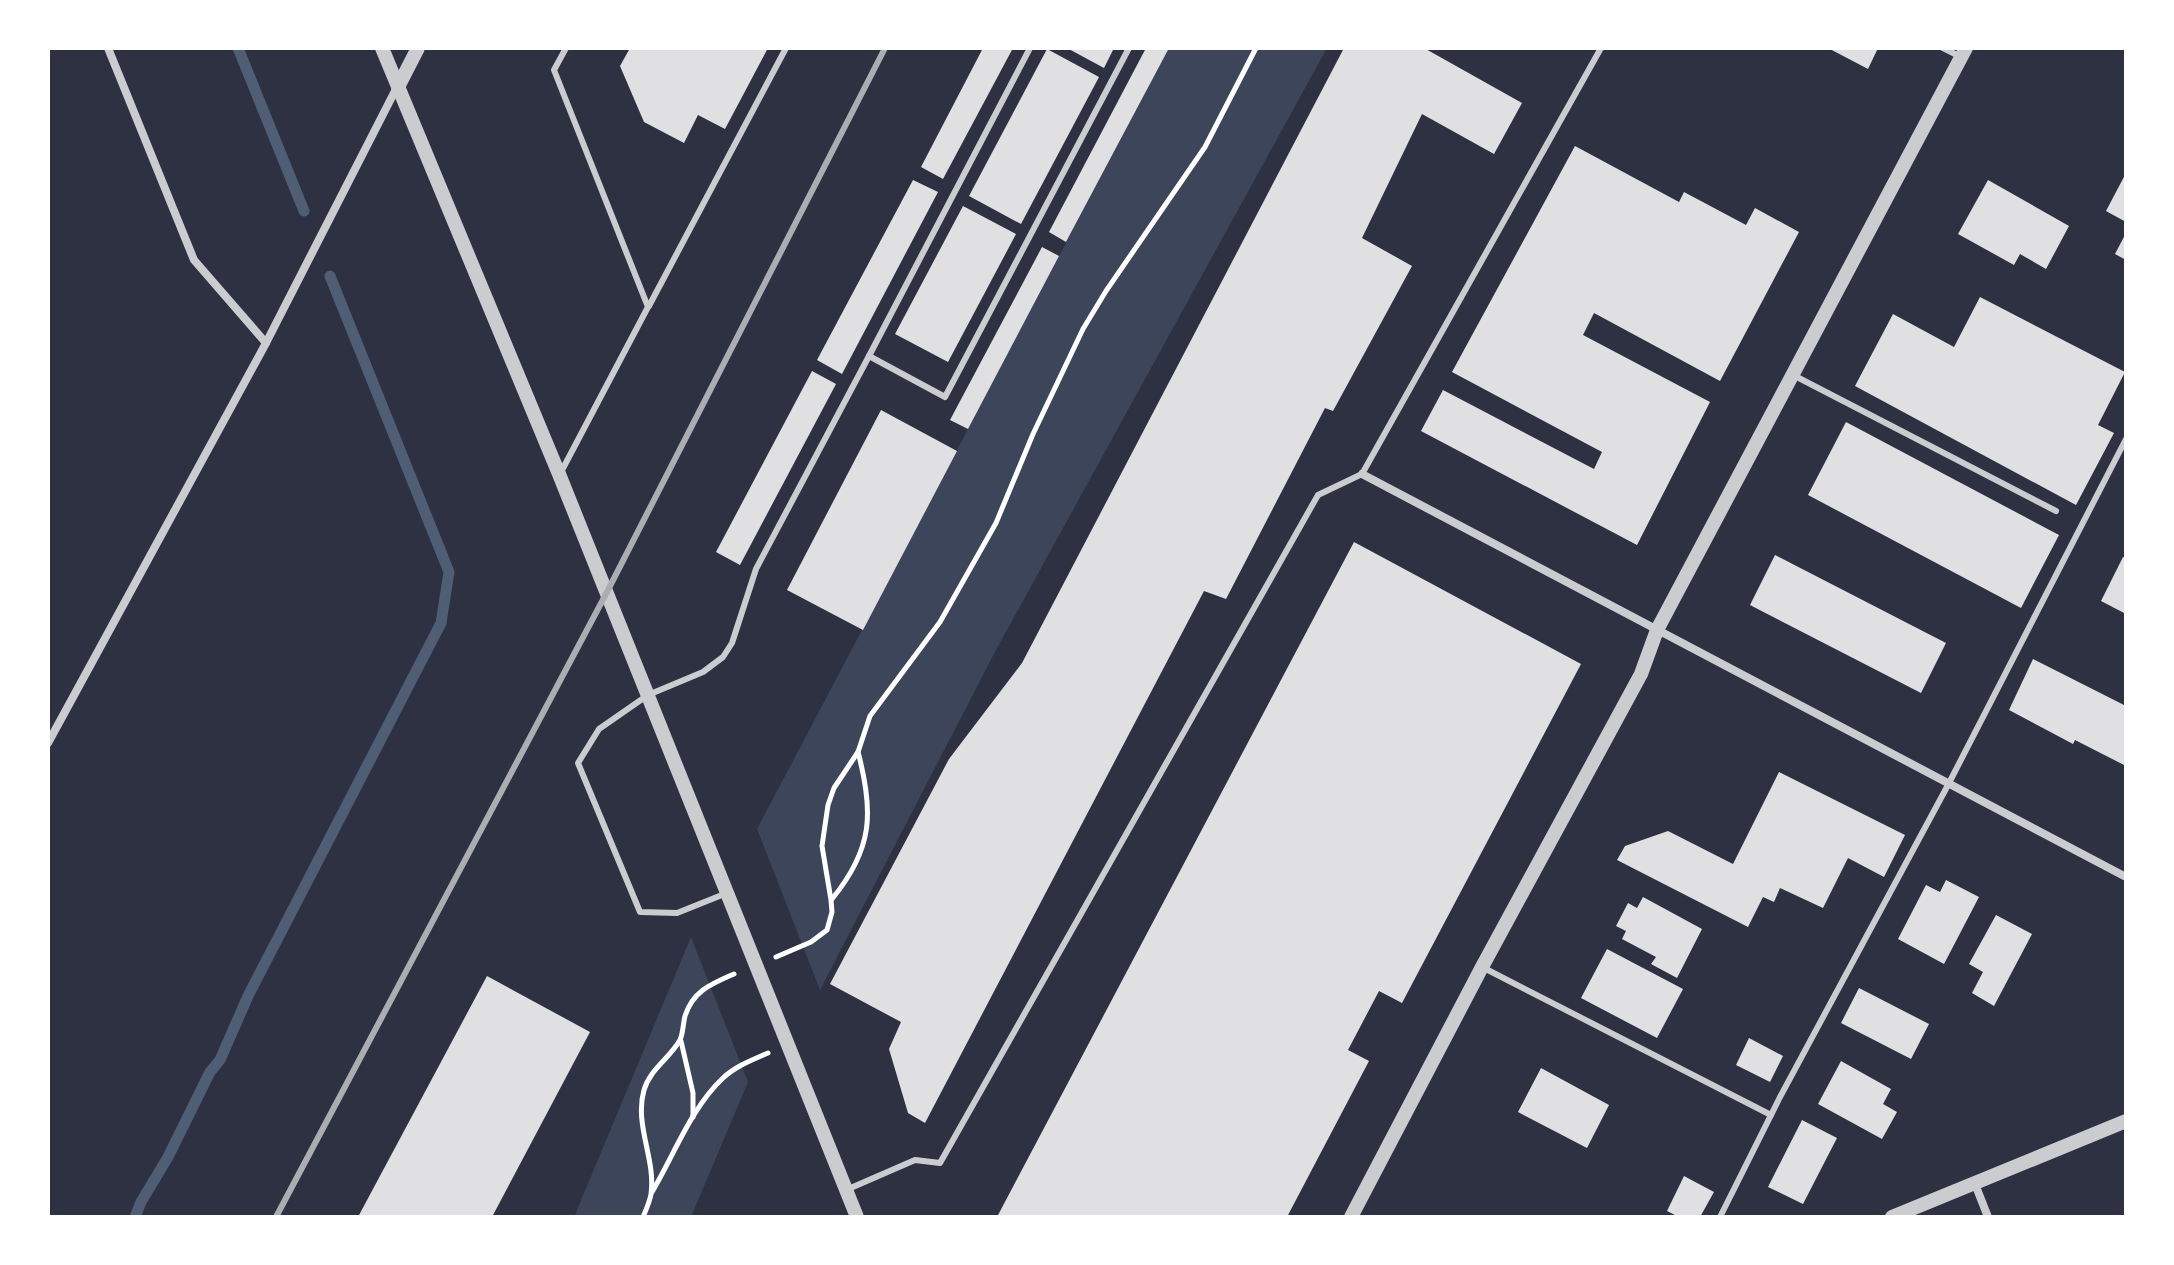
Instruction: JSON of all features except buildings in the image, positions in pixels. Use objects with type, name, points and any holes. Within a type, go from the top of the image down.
[{"type":"street","points":[[108,48],[194,260],[266,343]]},
{"type":"street","points":[[382,48],[559,474],[857,1217]]},
{"type":"street","points":[[48,743],[266,343],[418,48]]},
{"type":"street","points":[[1351,1217],[1641,674],[1657,630],[1964,53]]},
{"type":"street","points":[[1362,474],[2126,877]]},
{"type":"street","points":[[1892,1217],[2126,1121]]},
{"type":"street","points":[[1975,1184],[1988,1217]]},
{"type":"lane","points":[[566,48],[554,70],[648,307]]},
{"type":"lane","points":[[559,474],[786,48]]},
{"type":"lane","points":[[727,893],[677,913],[640,912],[578,763],[599,729],[648,695],[703,672],[723,657],[732,643],[756,569],[1030,48]]},
{"type":"lane","points":[[869,356],[945,397],[1129,48]]},
{"type":"lane","points":[[846,1190],[915,1160],[940,1163],[1318,495],[1362,474],[1601,48]]},
{"type":"lane","points":[[1943,48],[1964,53]]},
{"type":"lane","points":[[1792,374],[2056,511]]},
{"type":"lane","points":[[1720,1217],[2126,439]]},
{"type":"lane","points":[[1482,967],[1771,1115]]},
{"type":"path","points":[[795,949],[821,937],[827,930],[832,912],[822,846],[826,814],[834,788],[858,752],[870,716],[940,622],[996,523],[1033,434],[1083,329],[1205,147],[1256,48]]},
{"type":"path","points":[[831,900],[857,861],[867,832],[867,787],[858,752]]},
{"type":"path","points":[[693,1119],[693,1093],[680,1040],[688,1007],[694,997],[709,985]]},
{"type":"path","points":[[652,1193],[642,1125],[644,1087],[680,1040]]},
{"type":"path","points":[[643,1217],[652,1193],[708,1096],[741,1065],[787,1045]]},
{"type":"shaded area","points":[[1169,48],[1327,48],[996,650],[820,990],[757,829]]},
{"type":"shaded area","points":[[691,937],[748,1082],[691,1217],[574,1217]]},
{"type":"waterway","points":[[238,48],[304,211]]},
{"type":"waterway","points":[[135,1217],[210,1072],[220,1060],[248,996],[441,623],[449,572],[330,276]]},
{"type":"railway","points":[[276,1217],[607,592],[885,48]]}]
